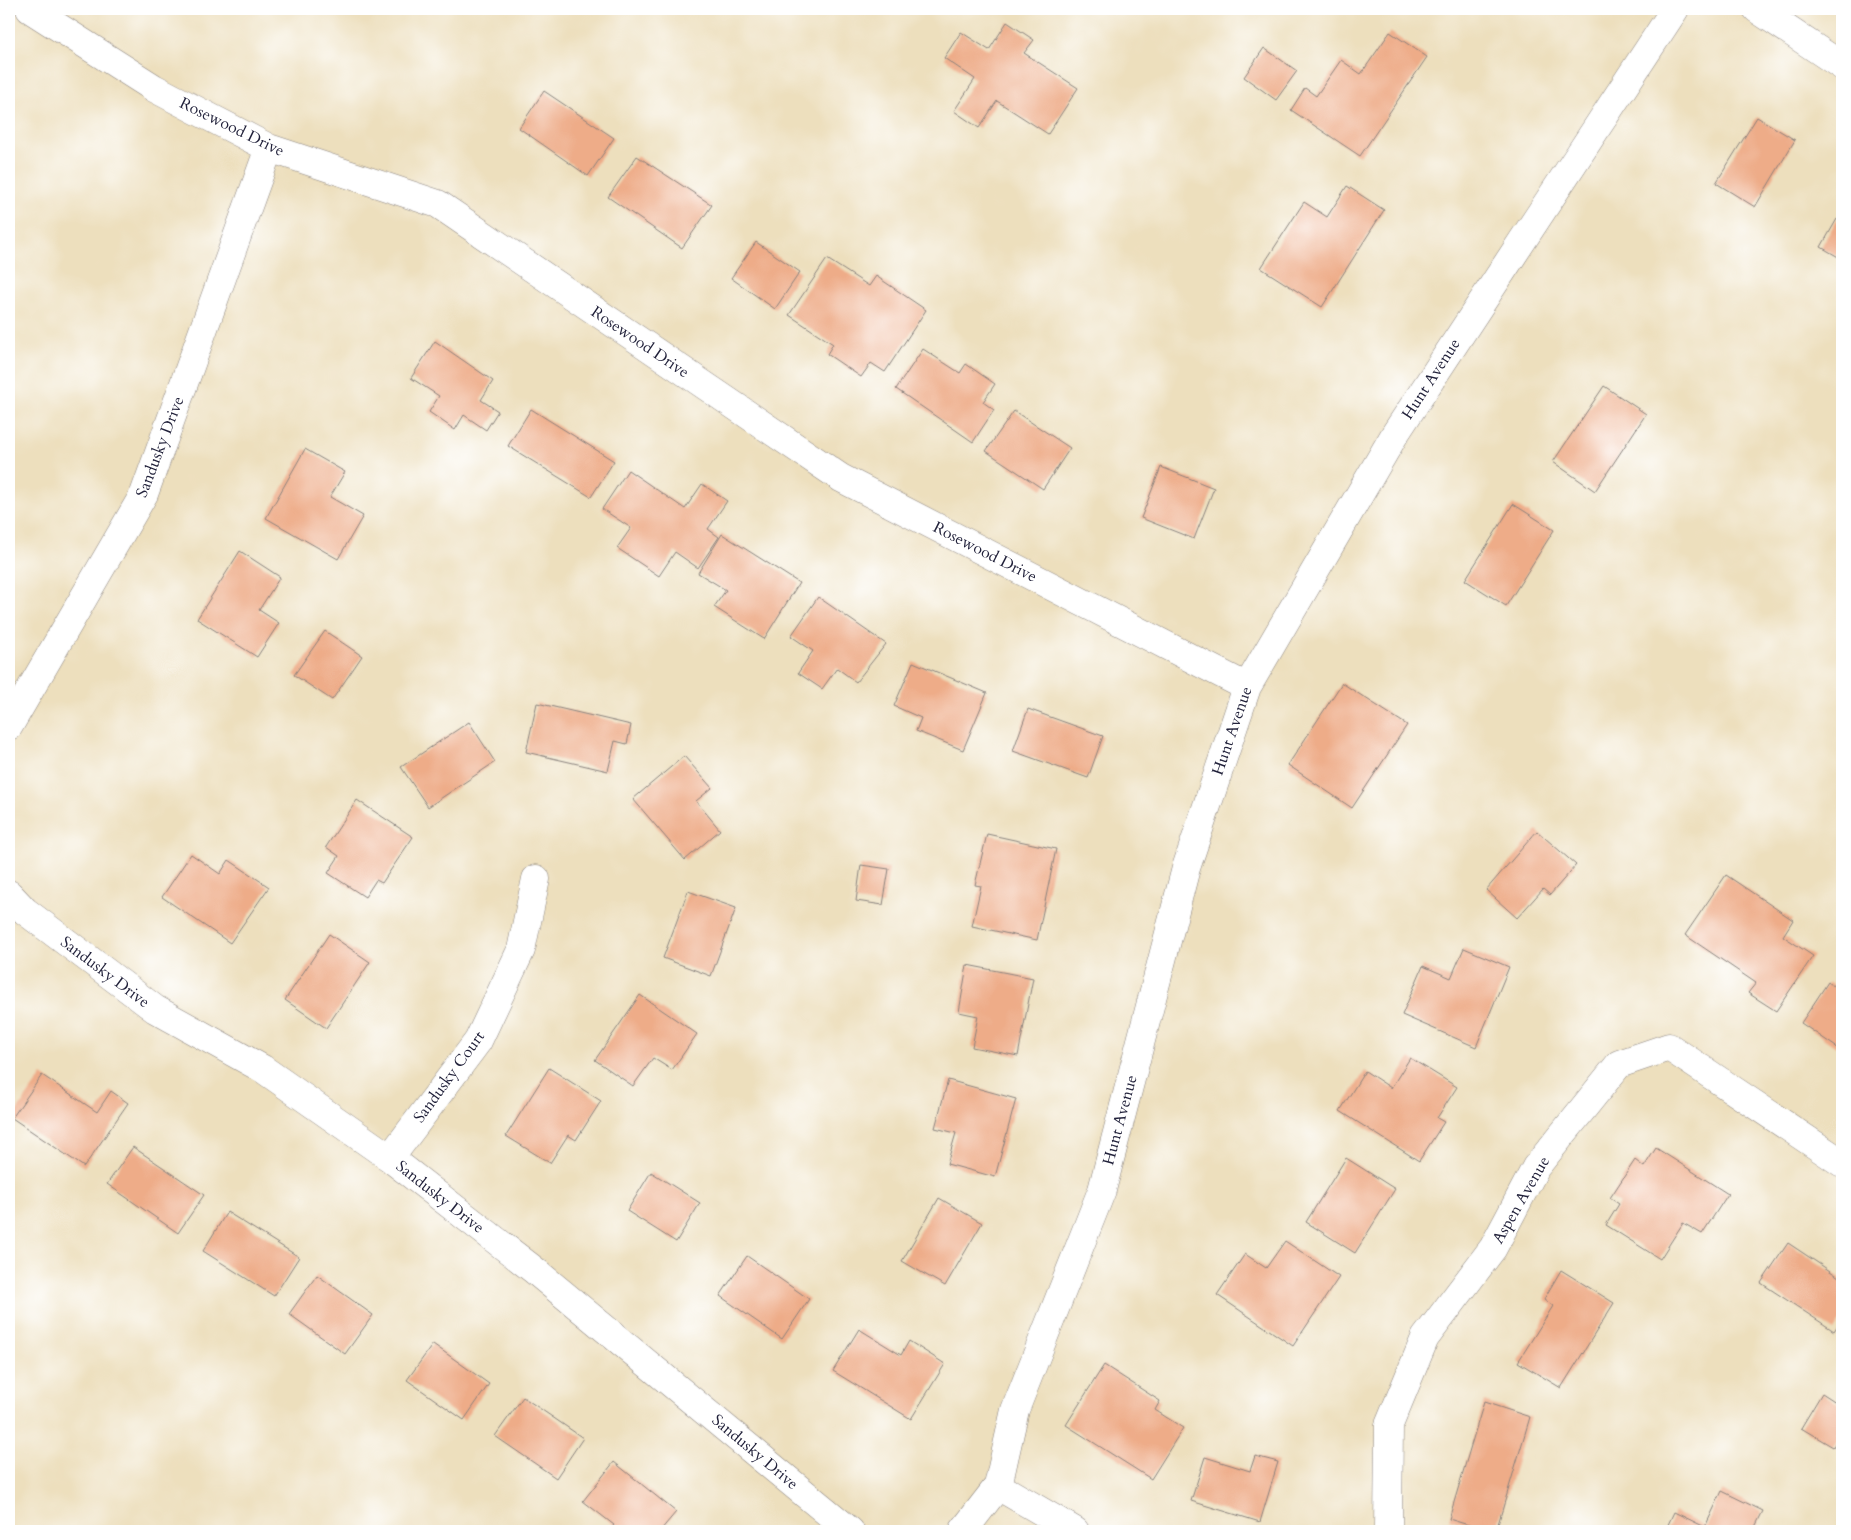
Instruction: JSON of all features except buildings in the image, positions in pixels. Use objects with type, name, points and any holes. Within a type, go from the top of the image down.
[{"type":"street","name":"Rosewood Drive","points":[[30,9],[154,88],[269,148],[438,204],[841,478],[1247,687]]},
{"type":"street","name":"Hunt Avenue","points":[[963,1531],[998,1486],[1015,1410],[1102,1190],[1186,868],[1247,687],[1395,434],[1675,9]]},
{"type":"street","points":[[1757,9],[1842,66]]},
{"type":"street","name":"Sandusky Drive","points":[[9,726],[144,494],[269,148]]},
{"type":"street","name":"Sandusky Court","points":[[390,1158],[478,1041],[521,950],[536,879]]},
{"type":"street","name":"Sandusky Drive","points":[[9,894],[25,911],[155,1009],[263,1068],[390,1158],[534,1270],[850,1531]]},
{"type":"street","name":"Aspen Avenue","points":[[1388,1531],[1389,1425],[1425,1338],[1493,1248],[1536,1167],[1619,1064],[1669,1048],[1842,1162]]},
{"type":"street","points":[[998,1486],[1075,1531]]}]
